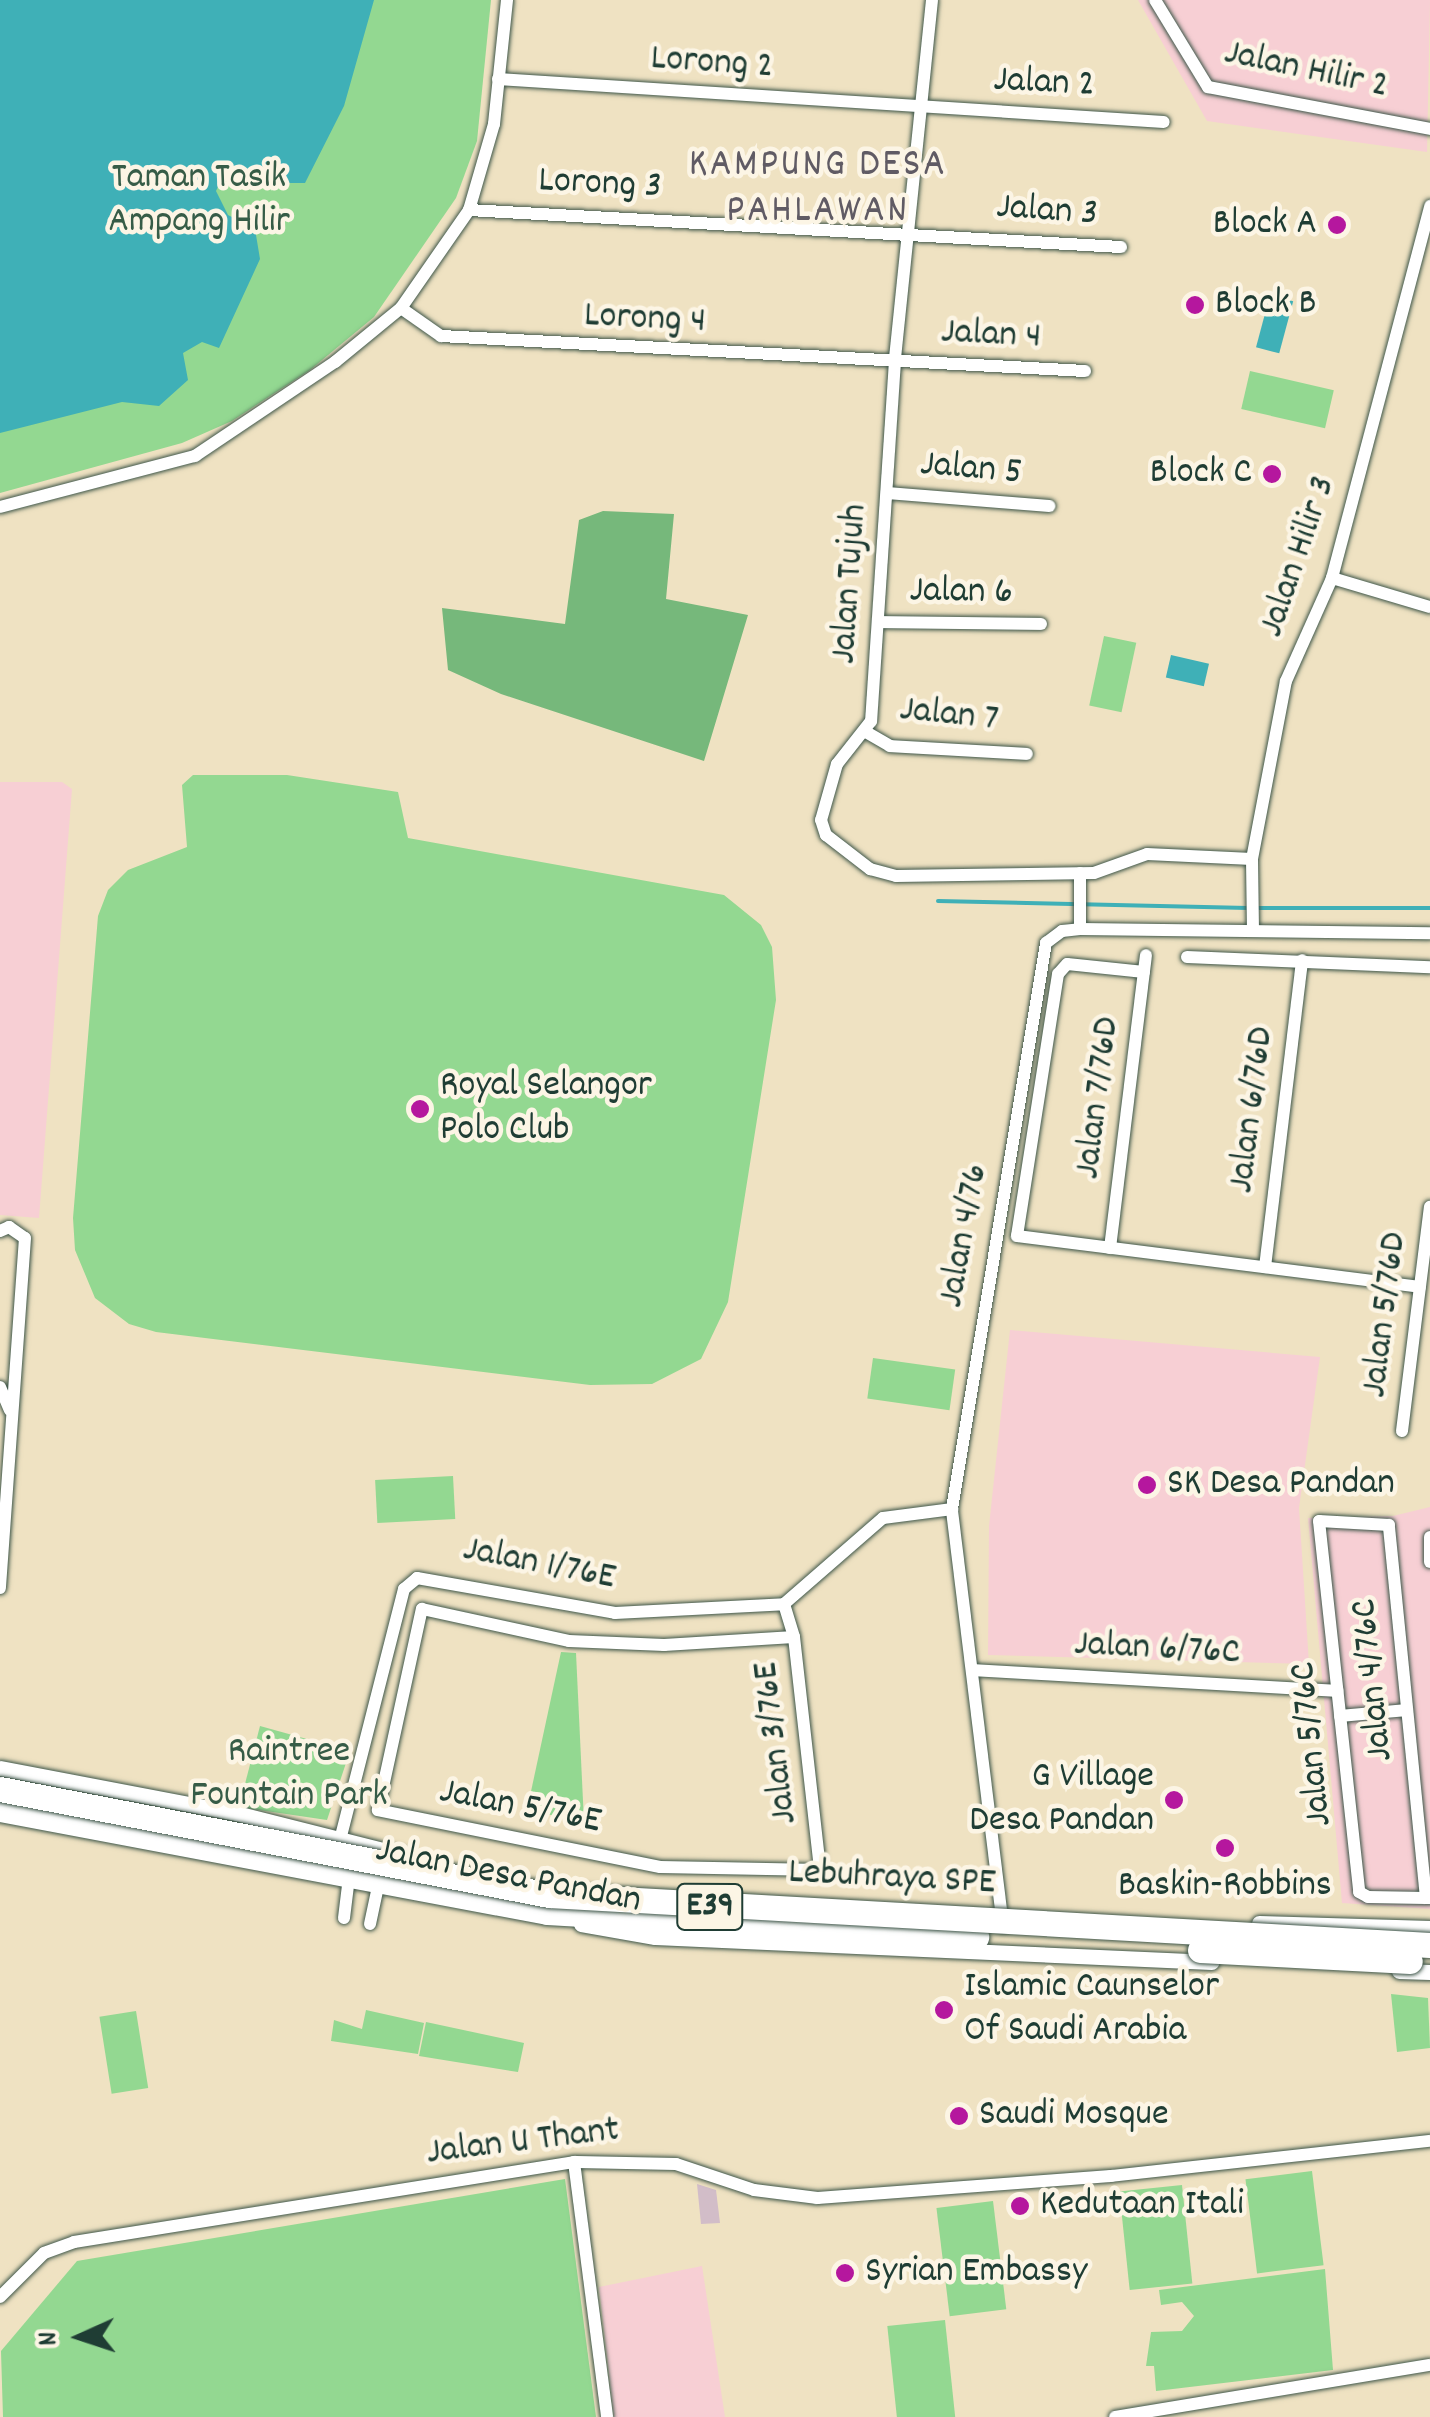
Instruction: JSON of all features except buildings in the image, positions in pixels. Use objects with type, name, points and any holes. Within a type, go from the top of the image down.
[{"type":"highway","name":"Lebuhraya SPE","points":[[0,1790],[549,1895],[1430,1948]]},
{"type":"highway","name":"Lebuhraya SPE","points":[[0,1812],[547,1912],[1430,1962]]},
{"type":"street","points":[[0,508],[196,456],[274,406],[400,308],[470,210],[498,80],[506,0]]},
{"type":"street","name":"Jalan Tujuh","points":[[866,732],[879,622],[895,361],[932,0]]},
{"type":"street","name":"Jalan Hilir 2","points":[[1155,0],[1208,87],[1430,128]]},
{"type":"street","name":"Lorong 2","points":[[498,80],[922,107]]},
{"type":"street","name":"Jalan 2","points":[[922,107],[1164,122]]},
{"type":"street","name":"Jalan Hilir 3","points":[[1253,931],[1252,859],[1286,681],[1332,578],[1430,206]]},
{"type":"street","name":"Lorong 3","points":[[470,210],[908,233]]},
{"type":"street","name":"Jalan 3","points":[[908,233],[1122,247]]},
{"type":"street","name":"Lorong 4","points":[[400,308],[442,336],[895,361]]},
{"type":"street","name":"Jalan 4","points":[[895,361],[1084,372]]},
{"type":"street","name":"Jalan 5","points":[[887,494],[1049,506]]},
{"type":"street","points":[[1332,578],[1430,608]]},
{"type":"street","name":"Jalan 6","points":[[879,622],[1041,624]]},
{"type":"street","points":[[866,732],[836,764],[821,820],[826,834],[870,869],[896,876],[1080,873],[1147,854],[1252,859]]},
{"type":"street","name":"Jalan 7","points":[[866,732],[890,746],[1028,754]]},
{"type":"street","points":[[1080,873],[1080,929],[1430,932]]},
{"type":"street","name":"Jalan 4/76","points":[[1003,1933],[952,1509],[1040,967],[1053,935],[1080,929]]},
{"type":"street","name":"Jalan 7/76D","points":[[1110,1248],[1146,955]]},
{"type":"street","points":[[1187,957],[1430,967]]},
{"type":"street","name":"Jalan 6/76D","points":[[1265,1268],[1302,960]]},
{"type":"street","points":[[1144,972],[1067,964],[1058,974],[1017,1236],[1420,1287]]},
{"type":"street","name":"Jalan 5/76D","points":[[1402,1431],[1430,1207]]},
{"type":"street","points":[[0,1231],[14,1229],[25,1238],[0,1588]]},
{"type":"street","points":[[0,1387],[11,1413]]},
{"type":"street","points":[[784,1604],[883,1518],[952,1509]]},
{"type":"street","name":"Jalan 5/76C","points":[[1319,1521],[1359,1892],[1428,1898]]},
{"type":"street","name":"Jalan 4/76C","points":[[1319,1521],[1389,1526],[1428,1898]]},
{"type":"street","points":[[1430,1537],[1430,1562]]},
{"type":"street","name":"Jalan 1/76E","points":[[340,1840],[404,1589],[417,1578],[615,1613],[784,1604]]},
{"type":"street","name":"Jalan 3/76E","points":[[784,1604],[794,1637],[822,1861],[813,1872]]},
{"type":"street","name":"Jalan 5/76E","points":[[794,1637],[664,1646],[569,1641],[421,1609],[381,1812],[660,1866],[813,1872]]},
{"type":"street","name":"Jalan 6/76C","points":[[973,1670],[1337,1690]]},
{"type":"street","points":[[1340,1716],[1407,1710]]},
{"type":"street","name":"Jalan Desa Pandan","points":[[0,1768],[518,1880],[689,1912],[1003,1933],[1430,1948]]},
{"type":"street","name":"Jalan Desa Pandan","points":[[0,1812],[655,1937],[1430,1972]]},
{"type":"street","points":[[344,1918],[349,1880]]},
{"type":"street","name":"Jalan Desa Pandan","points":[[518,1880],[659,1898],[1430,1928]]},
{"type":"street","points":[[370,1924],[378,1885]]},
{"type":"street","points":[[923,1950],[989,1949],[1003,1933],[1008,1947],[1098,1957]]},
{"type":"street","name":"Jalan U Thant","points":[[0,2297],[44,2253],[74,2242],[574,2162],[676,2164],[754,2190],[817,2198],[1111,2176],[1430,2141]]},
{"type":"street","points":[[574,2162],[606,2417]]},
{"type":"street","points":[[1115,2417],[1430,2364]]},
{"type":"shaded area","points":[[1138,0],[1430,0],[1427,152],[1207,121]]},
{"type":"shaded area","points":[[0,782],[62,782],[72,789],[39,1218],[0,1215]]},
{"type":"shaded area","name":"SK Desa Pandan","points":[[1010,1330],[1320,1357],[1299,1508],[1309,1664],[988,1655],[989,1526]]},
{"type":"shaded area","points":[[1430,1507],[1430,1909],[1342,1903],[1308,1518],[1393,1516]]},
{"type":"shaded area","points":[[697,2184],[716,2190],[720,2223],[701,2224]]},
{"type":"shaded area","points":[[702,2266],[725,2417],[614,2417],[599,2287]]},
{"type":"green space","name":"Taman Tasik Ampang Hilir","points":[[0,0],[491,0],[477,141],[456,198],[374,317],[310,370],[232,421],[182,443],[0,493]]},
{"type":"green space","points":[[1250,371],[1334,390],[1325,428],[1241,409]]},
{"type":"green space","points":[[603,511],[674,514],[666,599],[748,615],[704,761],[501,694],[448,670],[442,608],[565,624],[579,520]]},
{"type":"green space","points":[[1104,636],[1136,643],[1122,712],[1089,705]]},
{"type":"green space","name":"Royal Selangor Polo Club","points":[[193,775],[287,775],[398,792],[408,838],[724,895],[761,925],[772,947],[776,1000],[728,1302],[701,1359],[652,1384],[590,1385],[156,1332],[129,1324],[95,1298],[75,1250],[73,1218],[98,916],[108,890],[128,870],[187,847],[182,785]]},
{"type":"green space","points":[[873,1358],[955,1370],[949,1410],[867,1399]]},
{"type":"green space","points":[[453,1476],[455,1519],[377,1523],[375,1480]]},
{"type":"green space","points":[[561,1652],[576,1653],[584,1822],[527,1810]]},
{"type":"green space","name":"Raintree Fountain Park","points":[[260,1726],[350,1751],[327,1820],[239,1807]]},
{"type":"green space","points":[[1391,1994],[1428,1998],[1430,2048],[1397,2052]]},
{"type":"green space","points":[[366,2010],[424,2023],[418,2054],[331,2041],[334,2020],[362,2029]]},
{"type":"green space","points":[[136,2011],[148,2088],[112,2094],[99,2017]]},
{"type":"green space","points":[[426,2022],[524,2043],[518,2072],[419,2056]]},
{"type":"green space","points":[[1312,2171],[1324,2265],[1257,2273],[1245,2179]]},
{"type":"green space","points":[[565,2179],[596,2417],[3,2417],[1,2351],[77,2261]]},
{"type":"green space","points":[[1182,2185],[1192,2283],[1130,2290],[1119,2192]]},
{"type":"green space","points":[[993,2201],[1006,2309],[950,2316],[936,2208]]},
{"type":"green space","points":[[1325,2269],[1333,2370],[1156,2391],[1154,2366],[1146,2366],[1151,2332],[1182,2331],[1194,2316],[1182,2302],[1161,2305],[1159,2290]]},
{"type":"green space","points":[[945,2320],[955,2417],[897,2417],[887,2326]]},
{"type":"water","name":"Taman Tasik Ampang Hilir","points":[[0,0],[374,0],[344,106],[305,183],[272,183],[244,169],[224,174],[216,191],[228,215],[255,229],[260,259],[219,348],[202,342],[183,353],[188,380],[159,406],[122,402],[0,433]]},
{"type":"water","points":[[1270,295],[1293,301],[1279,353],[1256,347]]},
{"type":"water","points":[[1171,655],[1209,664],[1204,686],[1166,677]]},
{"type":"waterway","points":[[938,901],[1248,908]]},
{"type":"waterway","points":[[1257,908],[1430,908]]},
{"type":"place","name":"Block A","points":[[1337,225]]},
{"type":"place","name":"Block B","points":[[1195,305]]},
{"type":"place","name":"Block C","points":[[1272,474]]},
{"type":"place","name":"Royal Selangor Polo Club","points":[[420,1109]]},
{"type":"place","name":"SK Desa Pandan","points":[[1147,1485]]},
{"type":"place","name":"G Village Desa Pandan","points":[[1174,1800]]},
{"type":"place","name":"Baskin-Robbins","points":[[1225,1848]]},
{"type":"place","name":"Islamic Caunselor Of Saudi Arabia","points":[[944,2010]]},
{"type":"place","name":"Saudi Mosque","points":[[959,2116]]},
{"type":"place","name":"Kedutaan Itali","points":[[1020,2206]]},
{"type":"place","name":"Syrian Embassy","points":[[845,2273]]},
{"type":"district","name":"KAMPUNG DESA PAHLAWAN","points":[[818,190]]}]
